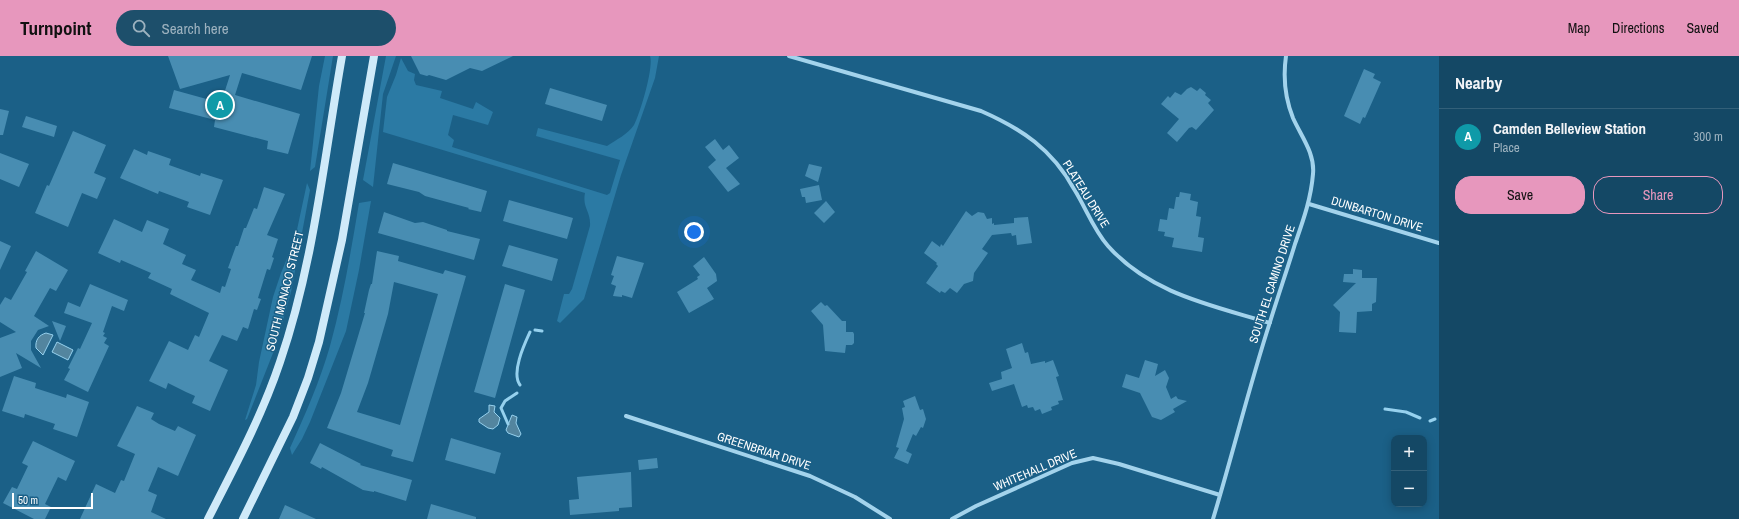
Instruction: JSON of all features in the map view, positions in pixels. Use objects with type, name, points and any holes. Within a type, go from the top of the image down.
[{"type":"main road","name":"SOUTH MONACO STREET","points":[[208,519],[262,409],[280,362],[292,323],[312,230],[342,56]]},
{"type":"main road","points":[[243,519],[293,417],[320,342],[342,240],[374,56]]},
{"type":"street","name":"PLATEAU DRIVE","points":[[789,56],[974,108],[1008,122],[1037,143],[1050,155],[1067,177],[1093,226],[1108,246],[1142,277],[1180,296],[1270,323]]},
{"type":"street","name":"SOUTH EL CAMINO DRIVE","points":[[1213,519],[1270,323],[1309,204],[1313,173],[1312,163],[1305,139],[1293,118],[1288,103],[1285,87],[1286,56]]},
{"type":"street","name":"DUNBARTON DRIVE","points":[[1309,204],[1439,243]]},
{"type":"street","name":"GREENBRIAR DRIVE","points":[[626,416],[810,476],[855,497],[890,519]]},
{"type":"street","name":"WHITEHALL DRIVE","points":[[952,519],[976,506],[1072,463],[1093,458],[1119,464],[1220,495]]},
{"type":"shaded area","points":[[325,56],[333,56],[315,167],[310,171],[319,86]]},
{"type":"shaded area","points":[[386,56],[396,56],[383,94],[373,187],[363,180]]},
{"type":"shaded area","points":[[650,56],[659,56],[655,78],[621,175],[584,299],[560,323],[557,321],[564,294],[569,294],[572,289],[590,226],[584,198],[585,193],[383,132],[387,97],[401,58],[408,71],[415,74],[414,80],[416,85],[442,91],[440,98],[473,109],[476,102],[493,112],[488,125],[453,115],[448,135],[454,140],[452,147],[607,195],[610,193],[620,160],[536,136],[538,128],[607,146],[618,139],[634,125],[637,119],[648,80],[651,62]]},
{"type":"shaded area","points":[[307,183],[310,190],[291,292],[275,348],[247,419],[245,420],[256,385],[259,362],[273,297],[295,239]]},
{"type":"shaded area","points":[[371,201],[359,270],[346,331],[310,422],[292,455],[290,448],[317,385],[335,328],[350,257],[359,203]]},
{"type":"shaded area","points":[[46,333],[53,335],[43,355],[36,348],[36,343],[41,335]]},
{"type":"shaded area","points":[[57,342],[73,350],[68,360],[52,352]]},
{"type":"shaded area","points":[[489,405],[495,406],[494,412],[500,418],[498,425],[493,429],[488,428],[479,422],[479,419],[489,412]]},
{"type":"shaded area","points":[[512,415],[517,417],[516,423],[521,434],[519,437],[508,433],[506,430]]},
{"type":"building","points":[[168,56],[312,56],[301,90],[242,73],[235,95],[300,114],[288,154],[267,149],[268,141],[214,127],[215,120],[169,108],[174,90],[221,103],[230,75],[180,89]]},
{"type":"building","points":[[411,56],[513,56],[482,71],[470,68],[446,80],[420,74]]},
{"type":"building","points":[[1364,69],[1375,74],[1373,78],[1381,82],[1365,118],[1363,117],[1360,124],[1344,116]]},
{"type":"building","points":[[1191,87],[1197,91],[1200,88],[1206,93],[1205,95],[1211,100],[1208,103],[1214,110],[1196,130],[1192,127],[1189,128],[1177,142],[1167,133],[1179,119],[1161,104],[1168,96],[1170,98],[1175,92],[1181,95]]},
{"type":"building","points":[[550,88],[607,105],[602,121],[545,104]]},
{"type":"building","points":[[0,109],[9,111],[3,135],[0,135]]},
{"type":"building","points":[[26,116],[57,126],[54,137],[22,127]]},
{"type":"building","points":[[73,131],[106,145],[94,173],[106,178],[97,199],[82,193],[68,227],[35,213],[47,185],[49,186]]},
{"type":"building","points":[[715,139],[723,150],[729,145],[739,158],[726,168],[740,184],[728,192],[708,167],[716,160],[705,147]]},
{"type":"building","points":[[134,149],[147,155],[148,151],[171,159],[169,165],[200,176],[201,173],[223,180],[210,215],[187,207],[189,202],[159,191],[158,194],[120,178]]},
{"type":"building","points":[[0,153],[29,164],[19,187],[0,179]]},
{"type":"building","points":[[393,163],[487,191],[481,212],[425,196],[419,192],[387,184]]},
{"type":"building","points":[[809,164],[822,167],[818,182],[805,176]]},
{"type":"building","points":[[819,185],[822,200],[806,203],[805,197],[802,197],[800,189]]},
{"type":"building","points":[[264,187],[285,194],[267,235],[278,239],[272,257],[274,258],[270,270],[267,269],[258,298],[261,299],[257,310],[254,309],[248,329],[243,327],[237,341],[222,335],[209,361],[228,370],[210,411],[192,403],[195,396],[168,383],[166,389],[149,381],[169,341],[188,350],[195,335],[199,337],[209,313],[170,294],[172,289],[148,278],[151,273],[121,260],[120,263],[98,253],[114,219],[142,232],[147,220],[169,229],[163,244],[186,255],[182,264],[196,270],[191,280],[220,293],[222,286],[225,287],[231,269],[228,268],[236,246],[238,246],[244,228],[246,228],[254,208],[257,209]]},
{"type":"building","points":[[1180,192],[1191,194],[1190,200],[1198,202],[1196,216],[1201,217],[1198,237],[1204,238],[1202,252],[1172,247],[1174,238],[1164,236],[1165,232],[1158,231],[1160,219],[1167,220],[1169,208],[1174,209],[1176,197],[1179,197]]},
{"type":"building","points":[[509,200],[573,218],[567,239],[503,221]]},
{"type":"building","points":[[826,201],[835,212],[824,223],[814,213]]},
{"type":"building","points":[[966,211],[972,216],[978,212],[984,213],[987,219],[992,218],[992,224],[994,223],[994,225],[1014,223],[1014,218],[1028,217],[1032,243],[1017,245],[1016,235],[1012,236],[1011,233],[992,235],[982,249],[988,253],[974,273],[973,281],[964,284],[957,293],[950,288],[945,293],[941,291],[940,293],[926,283],[938,266],[936,264],[937,263],[924,253],[932,241],[940,247],[941,244],[943,246]]},
{"type":"building","points":[[384,212],[415,223],[423,222],[447,231],[480,239],[474,260],[378,233]]},
{"type":"building","points":[[0,241],[11,246],[0,270]]},
{"type":"building","points":[[509,245],[558,259],[552,281],[502,266]]},
{"type":"building","points":[[36,251],[68,270],[56,291],[50,288],[34,316],[49,326],[38,330],[31,341],[31,350],[41,368],[16,353],[22,368],[0,377],[0,338],[16,332],[0,322],[0,305],[5,297],[11,300],[27,272],[25,271]]},
{"type":"building","points":[[377,251],[399,256],[398,261],[443,274],[445,270],[466,276],[413,462],[391,456],[393,450],[327,428],[341,393],[365,313],[369,290],[372,284]],"holes":[[[394,282],[438,294],[400,425],[357,412],[368,383],[388,314]]]},
{"type":"building","points":[[617,256],[644,263],[632,298],[622,295],[622,297],[613,296],[616,286],[611,284],[614,276],[611,275]]},
{"type":"building","points":[[704,257],[716,274],[717,281],[707,288],[714,299],[689,313],[677,292],[698,279],[697,277],[700,275],[693,266]]},
{"type":"building","points":[[1353,269],[1362,270],[1362,278],[1377,278],[1376,302],[1372,304],[1372,311],[1357,312],[1356,333],[1339,332],[1340,312],[1333,305],[1356,283],[1343,282],[1344,274],[1353,274]]},
{"type":"building","points":[[90,284],[128,300],[124,311],[112,306],[103,332],[105,333],[103,336],[107,338],[104,343],[109,346],[88,392],[64,380],[70,369],[68,368],[78,348],[80,349],[92,323],[64,313],[68,302],[80,307]]},
{"type":"building","points":[[505,284],[525,290],[495,398],[474,392]]},
{"type":"building","points":[[821,302],[825,306],[827,305],[842,321],[846,321],[846,332],[853,332],[854,334],[854,343],[852,345],[846,345],[845,353],[825,351],[823,325],[811,311]]},
{"type":"building","points":[[52,321],[66,326],[60,341]]},
{"type":"building","points":[[1022,343],[1025,353],[1028,352],[1031,364],[1045,361],[1045,363],[1053,360],[1059,376],[1056,377],[1063,400],[1058,401],[1059,404],[1051,407],[1052,410],[1042,414],[1040,409],[1035,411],[1033,407],[1028,408],[1027,405],[1022,407],[1014,384],[992,391],[989,383],[1002,379],[1001,372],[1012,368],[1006,349]]},
{"type":"building","points":[[1145,360],[1158,364],[1155,376],[1165,370],[1169,378],[1166,387],[1171,399],[1176,396],[1178,399],[1187,401],[1173,409],[1175,412],[1161,420],[1152,417],[1140,393],[1122,387],[1126,374],[1139,378]]},
{"type":"building","points":[[14,376],[36,383],[35,388],[66,398],[67,394],[89,402],[77,437],[53,429],[55,424],[25,414],[24,418],[2,411]]},
{"type":"building","points":[[915,396],[920,410],[923,409],[926,419],[923,428],[921,427],[916,436],[913,434],[906,451],[912,454],[908,464],[894,458],[899,448],[896,447],[904,419],[902,408],[905,407],[903,401]]},
{"type":"building","points":[[137,406],[154,413],[151,419],[159,424],[175,431],[178,426],[196,435],[178,476],[158,467],[148,491],[157,495],[151,512],[166,519],[80,519],[96,484],[115,493],[121,480],[124,481],[135,454],[117,446]]},
{"type":"building","points":[[451,438],[501,453],[495,474],[445,460]]},
{"type":"building","points":[[33,441],[75,461],[66,481],[58,477],[45,504],[51,507],[45,519],[34,519],[3,503],[12,487],[17,489],[28,466],[22,463]]},
{"type":"building","points":[[320,443],[361,464],[360,465],[412,480],[406,501],[374,491],[363,490],[322,467],[321,469],[310,463]]},
{"type":"building","points":[[657,458],[658,468],[639,470],[638,460]]},
{"type":"building","points":[[631,472],[632,507],[619,508],[619,511],[570,515],[569,500],[579,499],[577,477]]},
{"type":"building","points":[[431,504],[476,517],[476,519],[427,519]]},
{"type":"building","points":[[285,505],[316,519],[279,519]]},
{"type":"waterway","points":[[535,330],[542,331]]},
{"type":"waterway","points":[[520,385],[517,373],[519,359],[530,332]]},
{"type":"waterway","points":[[508,424],[501,408],[505,401],[517,393]]},
{"type":"waterway","points":[[1385,409],[1406,412],[1420,418]]},
{"type":"waterway","points":[[1430,421],[1435,419]]},
{"type":"place","name":"Camden Belleview Station","points":[[220,105]]}]
